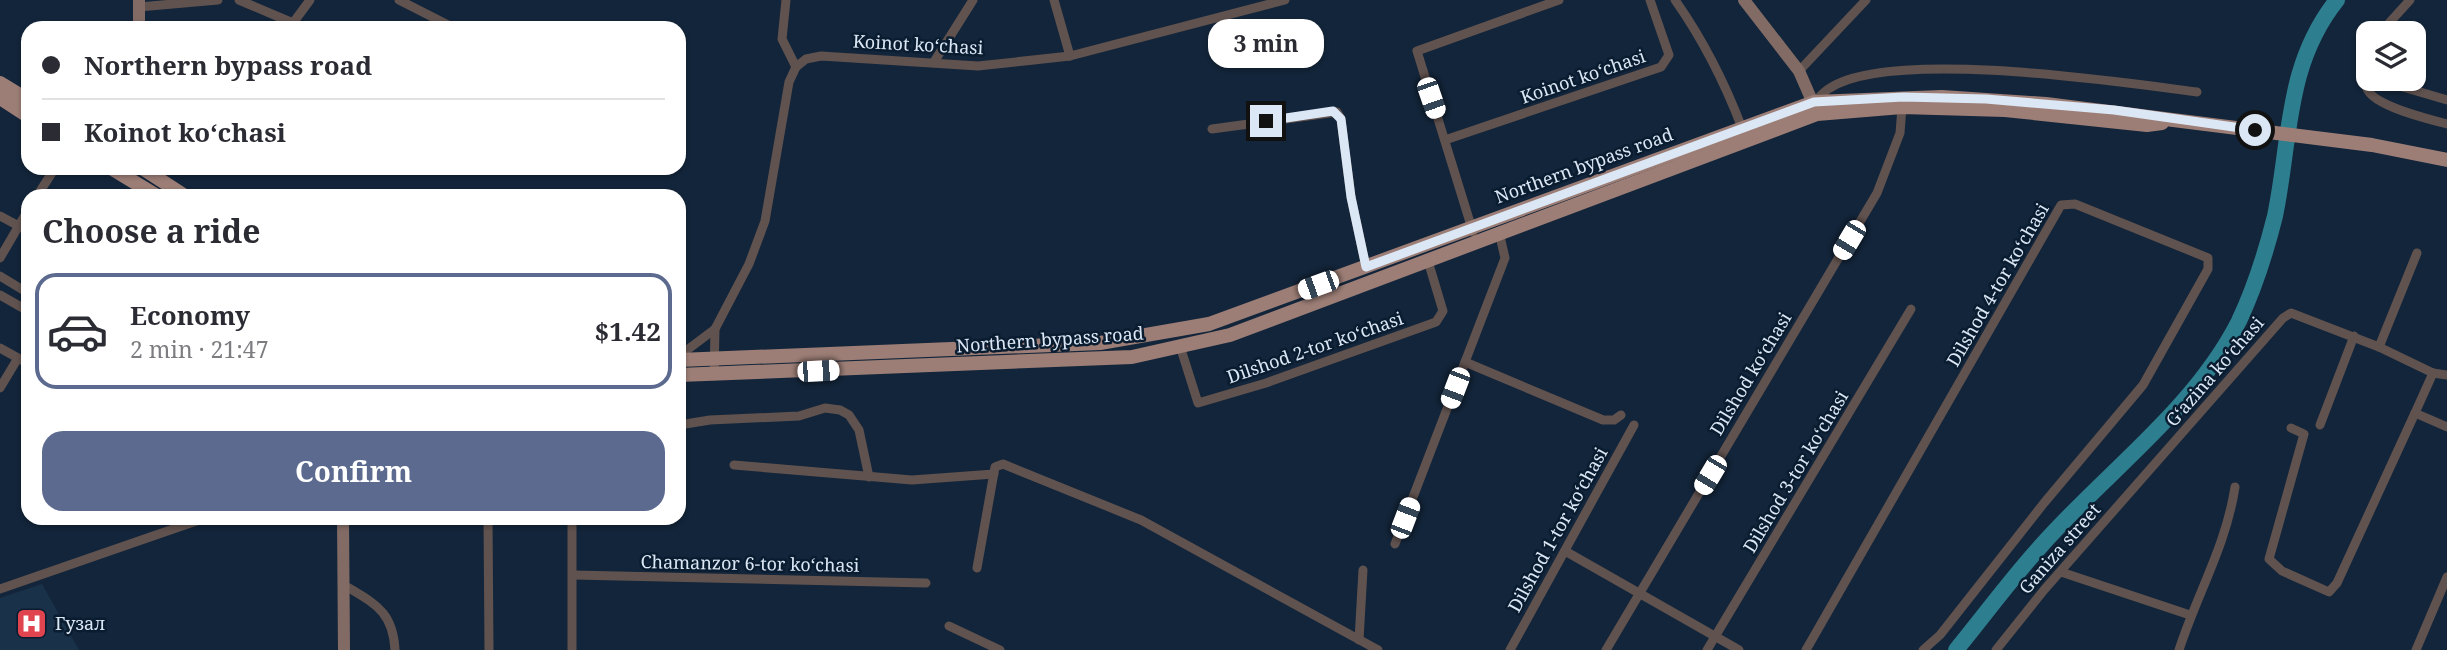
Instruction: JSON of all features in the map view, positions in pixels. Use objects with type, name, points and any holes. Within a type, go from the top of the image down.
[{"type":"main road","points":[[1744,0],[1799,71],[1816,108]]},
{"type":"main road","points":[[139,3],[139,21]]},
{"type":"main road","points":[[0,83],[21,96]]},
{"type":"main road","points":[[0,97],[21,111]]},
{"type":"main road","name":"Northern bypass road","points":[[686,358],[714,360],[1127,340],[1209,324],[1366,267],[1474,234],[1742,128],[1816,108],[1903,97],[1986,99],[2114,110],[2178,121],[2372,145],[2446,159]]},
{"type":"main road","name":"Northern bypass road","points":[[686,375],[1132,357],[1230,335],[1428,261],[1474,234],[1499,232],[1816,108],[2005,110],[2147,125],[2178,121]]},
{"type":"main road","points":[[122,175],[145,189]]},
{"type":"main road","points":[[142,187],[144,175]]},
{"type":"main road","points":[[154,175],[175,189]]},
{"type":"main road","points":[[1022,346],[1026,363]]},
{"type":"main road","points":[[343,525],[344,650]]},
{"type":"street","points":[[139,3],[206,4],[218,0]]},
{"type":"street","points":[[239,0],[288,21]]},
{"type":"street","points":[[294,21],[310,0]]},
{"type":"street","points":[[399,0],[440,21]]},
{"type":"street","points":[[686,352],[715,329],[749,264],[765,221],[789,82],[796,67],[782,39],[786,0]]},
{"type":"street","points":[[934,62],[973,0]]},
{"type":"street","points":[[1054,0],[1070,57]]},
{"type":"street","name":"Koinot koʻchasi","points":[[796,67],[806,59],[821,56],[978,66],[1070,57],[1285,0]]},
{"type":"street","points":[[1474,234],[1417,51],[1559,0]]},
{"type":"street","name":"Koinot koʻchasi","points":[[1445,140],[1661,67],[1669,55],[1650,0]]},
{"type":"street","points":[[1675,0],[1704,43],[1725,82],[1742,128]]},
{"type":"street","points":[[1799,71],[1866,0]]},
{"type":"street","points":[[2391,21],[2410,0]]},
{"type":"street","points":[[1816,108],[1830,87],[1862,76],[1915,70],[1999,71],[2197,92]]},
{"type":"street","points":[[2368,91],[2382,103],[2447,124]]},
{"type":"street","points":[[2416,91],[2447,100]]},
{"type":"street","name":"Dilshod koʻchasi","points":[[1606,650],[1877,193],[1900,133],[1902,107]]},
{"type":"street","points":[[1212,129],[1336,112],[1341,119],[1351,197],[1366,267]]},
{"type":"street","name":"Dilshod 4-tor koʻchasi","points":[[1806,650],[2062,205],[2075,204],[2208,258],[2208,269],[2143,385],[2044,503],[1940,635],[1923,650]]},
{"type":"street","points":[[0,216],[21,228]]},
{"type":"street","points":[[0,258],[21,221]]},
{"type":"street","points":[[1395,544],[1504,258],[1499,232]]},
{"type":"street","points":[[2379,347],[2417,253]]},
{"type":"street","name":"Dilshod 2-tor koʻchasi","points":[[1180,346],[1198,403],[1266,383],[1437,322],[1443,311],[1428,261]]},
{"type":"street","points":[[0,276],[21,289]]},
{"type":"street","points":[[0,295],[21,308]]},
{"type":"street","name":"Dilshod 3-tor koʻchasi","points":[[1707,650],[1911,309]]},
{"type":"street","name":"Gʻazina koʻchasi","points":[[2150,471],[2283,318],[2291,313],[2354,336],[2433,373],[2447,375]]},
{"type":"street","points":[[714,376],[715,329]]},
{"type":"street","points":[[2320,425],[2354,336]]},
{"type":"street","points":[[0,348],[21,360]]},
{"type":"street","points":[[0,388],[18,358]]},
{"type":"street","points":[[1465,362],[1602,420],[1614,420],[1621,415]]},
{"type":"street","points":[[2291,428],[2304,434],[2269,559],[2282,571],[2329,592],[2337,583],[2433,373]]},
{"type":"street","points":[[686,424],[710,420],[799,416],[825,408],[840,410],[849,415],[859,430],[869,477]]},
{"type":"street","points":[[2415,413],[2447,427]]},
{"type":"street","name":"Dilshod 1-tor koʻchasi","points":[[1510,650],[1634,425]]},
{"type":"street","points":[[977,568],[994,474],[997,465],[1003,464],[1141,520],[1378,650]]},
{"type":"street","points":[[734,465],[912,480],[994,474]]},
{"type":"street","name":"Ganiza street","points":[[1996,650],[2150,471]]},
{"type":"street","points":[[2179,650],[2190,615],[2222,543],[2235,487]]},
{"type":"street","points":[[0,589],[185,525]]},
{"type":"street","points":[[488,525],[489,650]]},
{"type":"street","points":[[572,525],[572,650]]},
{"type":"street","points":[[1565,551],[1739,650]]},
{"type":"street","points":[[1359,640],[1363,570]]},
{"type":"street","points":[[2061,572],[2190,615]]},
{"type":"street","name":"Chamanzor 6-tor koʻchasi","points":[[573,575],[926,583]]},
{"type":"street","points":[[2416,650],[2447,577]]},
{"type":"street","points":[[344,586],[377,605],[394,628],[395,650]]},
{"type":"street","points":[[948,626],[1000,650]]},
{"type":"shaded area","name":"Гузал","points":[[42,584],[79,650],[0,650],[0,598]]},
{"type":"waterway","points":[[1956,650],[2040,547],[2147,440],[2198,383],[2239,321],[2255,282],[2275,216],[2292,104],[2299,77],[2320,25],[2337,0]]},
{"type":"place","name":"Гузал","points":[[32,624]]},
{"type":"route","points":[[1266,121],[1333,111],[1341,119],[1351,197],[1366,267],[1814,102],[1903,97],[1986,99],[2114,110],[2255,130]]}]
